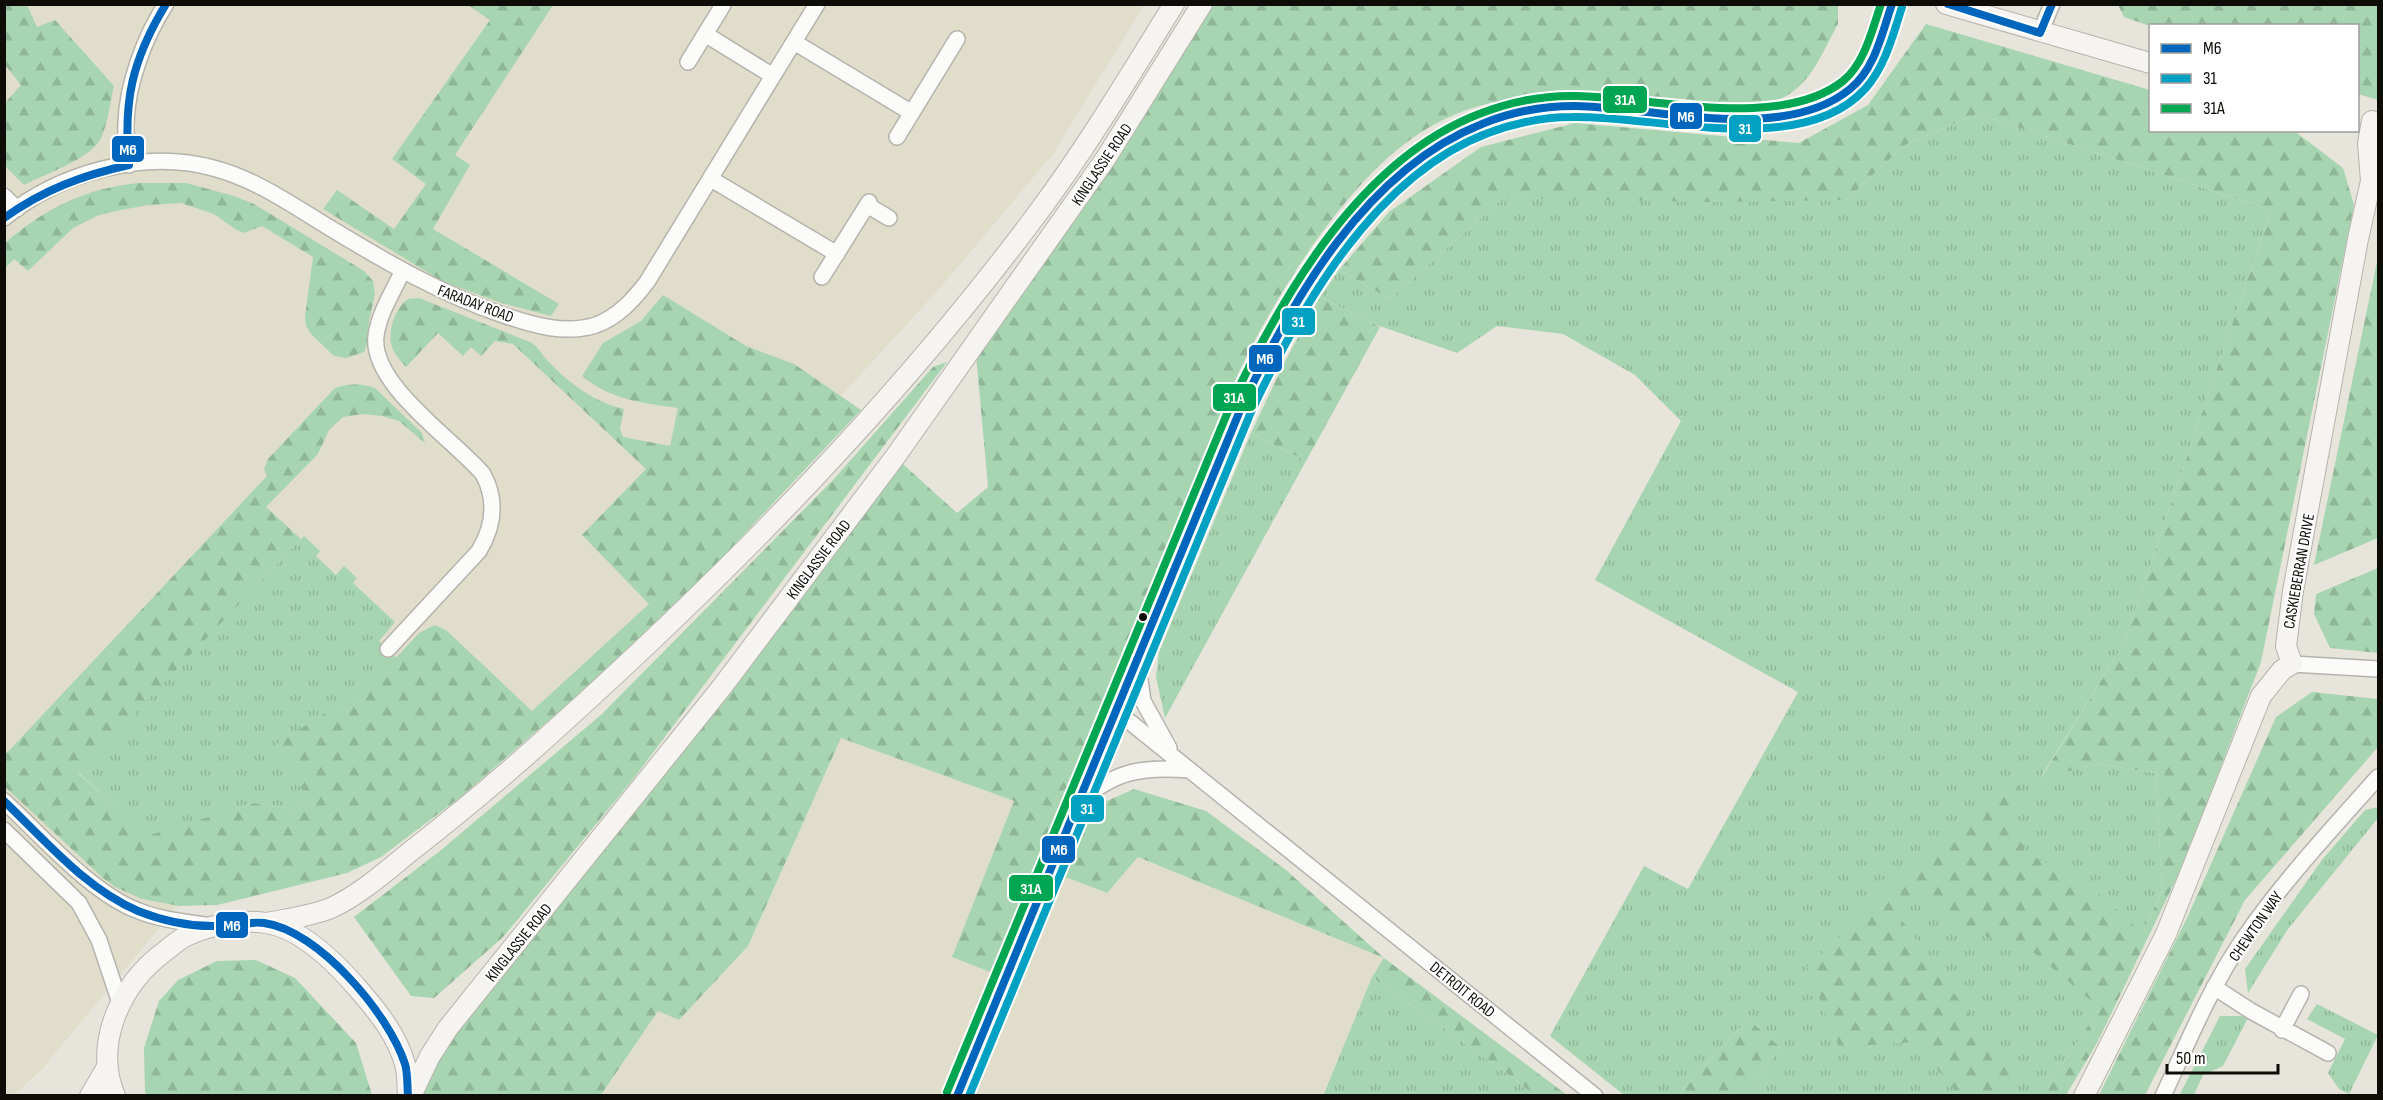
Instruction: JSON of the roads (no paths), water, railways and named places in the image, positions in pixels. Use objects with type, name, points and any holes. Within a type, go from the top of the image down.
[{"type":"main road","name":"KINGLASSIE ROAD","points":[[267,923],[329,908],[361,891],[527,756],[659,636],[751,544],[929,351],[1038,213],[1105,117],[1174,4]]},
{"type":"main road","name":"KINGLASSIE ROAD","points":[[409,1095],[448,1028],[722,687],[932,405],[1106,158],[1202,4]]},
{"type":"main road","points":[[1946,4],[2040,33],[2149,62]]},
{"type":"main road","name":"CASKIEBERRAN DRIVE","points":[[2292,664],[2286,646],[2293,591],[2358,239],[2375,174],[2368,144],[2369,121]]},
{"type":"main road","points":[[2084,1095],[2166,934],[2261,696],[2282,670],[2292,664]]},
{"type":"main road","points":[[115,1095],[107,1067],[112,1022],[131,984],[153,960],[183,937],[211,926],[267,923],[291,932],[314,947],[350,980],[388,1025],[405,1065],[409,1095]]},
{"type":"main road","points":[[90,1095],[107,1067]]},
{"type":"street","points":[[129,165],[127,108],[141,51],[166,4]]},
{"type":"street","name":"FARADAY ROAD","points":[[11,213],[34,197],[68,180],[98,171],[129,165],[186,163],[230,173],[261,186],[402,272],[462,300],[526,323],[563,329],[579,329],[596,325],[620,311],[644,287],[817,4]]},
{"type":"street","points":[[957,1095],[1040,897],[1074,807],[1136,657],[1267,351],[1288,313],[1350,225],[1395,179],[1444,144],[1469,129],[1514,114],[1575,106],[1782,118],[1805,113],[1825,105],[1839,97],[1860,78],[1875,51],[1892,4]]},
{"type":"street","points":[[2040,33],[2052,4]]},
{"type":"street","points":[[688,62],[723,5]]},
{"type":"street","points":[[705,34],[773,76]]},
{"type":"street","points":[[897,137],[957,39]]},
{"type":"street","points":[[794,42],[912,113]]},
{"type":"street","points":[[711,179],[837,254]]},
{"type":"street","points":[[4,196],[11,213]]},
{"type":"street","points":[[822,277],[868,203],[889,218]]},
{"type":"street","points":[[388,649],[479,551],[489,533],[493,510],[490,490],[483,474],[396,388],[381,366],[376,347],[378,327],[402,272]]},
{"type":"street","name":"DETROIT ROAD","points":[[1136,657],[1138,682],[1143,701],[1161,737],[1176,759]]},
{"type":"street","points":[[2292,664],[2379,669]]},
{"type":"street","name":"DETROIT ROAD","points":[[1115,710],[1595,1095]]},
{"type":"street","points":[[1074,807],[1103,784],[1127,772],[1162,768],[1190,770]]},
{"type":"street","name":"CHEWTON WAY","points":[[2163,1095],[2214,987],[2243,939],[2296,868],[2378,779]]},
{"type":"street","points":[[4,801],[110,898],[160,918],[211,926]]},
{"type":"street","points":[[4,830],[79,903],[99,940],[120,1003]]},
{"type":"street","points":[[2214,987],[2282,1029],[2328,1053]]},
{"type":"street","points":[[2282,1029],[2301,994]]}]
